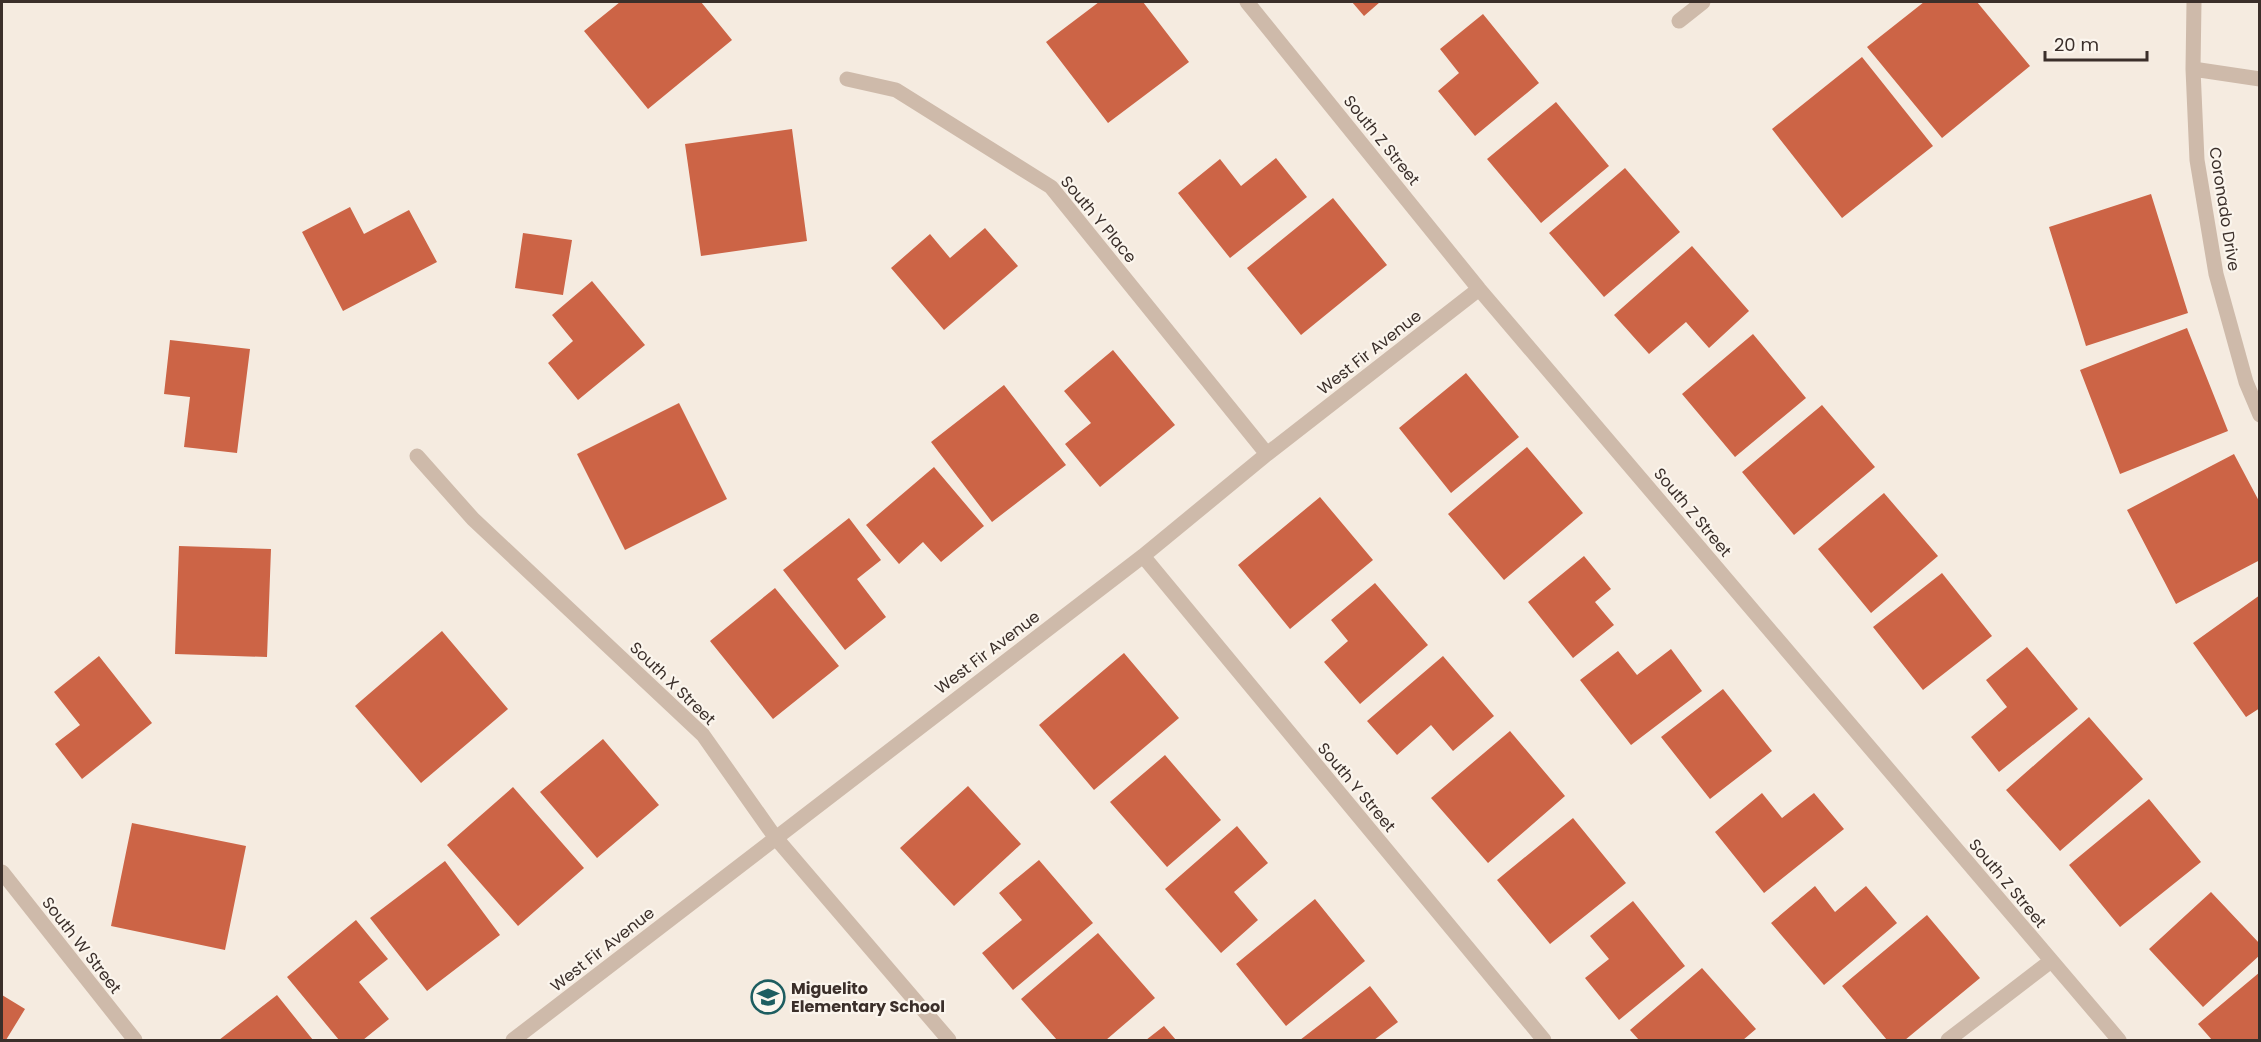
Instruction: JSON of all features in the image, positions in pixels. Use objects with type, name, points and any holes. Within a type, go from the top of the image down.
[{"type":"street","name":"South Z Street","points":[[1247,2],[1479,289],[2119,1041]]},
{"type":"street","points":[[1679,21],[1703,2]]},
{"type":"street","name":"Coronado Drive","points":[[2194,2],[2193,69],[2197,160],[2216,274],[2246,382],[2259,415]]},
{"type":"street","points":[[2193,69],[2259,79]]},
{"type":"street","name":"South Y Place","points":[[847,79],[896,90],[1051,187],[1267,454]]},
{"type":"street","name":"West Fir Avenue","points":[[513,1041],[775,837],[1143,556],[1267,454],[1479,289]]},
{"type":"street","name":"South X Street","points":[[417,456],[473,519],[704,735],[775,837],[949,1041]]},
{"type":"street","name":"South Y Street","points":[[1143,556],[1544,1041]]},
{"type":"street","name":"South W Street","points":[[2,872],[135,1041]]},
{"type":"street","points":[[1948,1041],[2051,961]]},
{"type":"building","points":[[620,2],[701,2],[732,40],[648,109],[584,31]]},
{"type":"building","points":[[1099,2],[1143,2],[1189,62],[1108,123],[1046,42]]},
{"type":"building","points":[[1352,2],[1380,2],[1364,16]]},
{"type":"building","points":[[1924,2],[1977,2],[2030,66],[1942,138],[1867,47]]},
{"type":"building","points":[[1483,14],[1539,83],[1475,136],[1438,91],[1459,73],[1440,49]]},
{"type":"building","points":[[1862,57],[1933,146],[1842,218],[1772,129]]},
{"type":"building","points":[[1556,102],[1609,166],[1541,223],[1487,159]]},
{"type":"building","points":[[792,129],[807,241],[701,256],[685,144]]},
{"type":"building","points":[[1276,158],[1307,197],[1230,258],[1178,193],[1220,159],[1241,186]]},
{"type":"building","points":[[1625,168],[1680,232],[1604,297],[1549,233]]},
{"type":"building","points":[[2151,194],[2188,313],[2086,346],[2049,227]]},
{"type":"building","points":[[1333,198],[1387,265],[1301,335],[1247,268]]},
{"type":"building","points":[[350,207],[364,234],[409,210],[437,262],[343,311],[302,232]]},
{"type":"building","points":[[985,228],[1018,266],[944,330],[891,268],[930,234],[950,258]]},
{"type":"building","points":[[523,233],[572,240],[563,295],[515,288]]},
{"type":"building","points":[[1692,246],[1749,311],[1709,348],[1686,322],[1649,354],[1614,315]]},
{"type":"building","points":[[592,281],[645,345],[578,400],[548,363],[573,341],[552,315]]},
{"type":"building","points":[[2187,328],[2228,431],[2120,474],[2080,370]]},
{"type":"building","points":[[1753,334],[1806,398],[1735,457],[1682,394]]},
{"type":"building","points":[[170,340],[250,349],[237,453],[184,447],[190,397],[164,394]]},
{"type":"building","points":[[1113,350],[1175,425],[1100,487],[1065,444],[1091,423],[1064,391]]},
{"type":"building","points":[[1466,373],[1519,437],[1451,493],[1399,428]]},
{"type":"building","points":[[1004,385],[1066,465],[992,522],[931,442]]},
{"type":"building","points":[[679,403],[727,499],[625,550],[577,454]]},
{"type":"building","points":[[1822,405],[1875,467],[1794,535],[1742,472]]},
{"type":"building","points":[[1527,447],[1583,513],[1504,580],[1448,514]]},
{"type":"building","points":[[2234,454],[2260,503],[2260,560],[2176,604],[2127,510]]},
{"type":"building","points":[[934,467],[984,526],[941,562],[923,542],[899,564],[866,525]]},
{"type":"building","points":[[1884,493],[1938,556],[1871,613],[1818,549]]},
{"type":"building","points":[[1320,497],[1373,560],[1290,629],[1238,565]]},
{"type":"building","points":[[849,518],[881,560],[857,579],[886,617],[845,650],[783,570]]},
{"type":"building","points":[[179,546],[271,549],[267,657],[175,654]]},
{"type":"building","points":[[1584,556],[1611,589],[1595,602],[1614,625],[1573,658],[1528,602]]},
{"type":"building","points":[[1942,573],[1992,636],[1923,690],[1873,627]]},
{"type":"building","points":[[1375,583],[1428,645],[1360,704],[1324,662],[1348,641],[1331,620]]},
{"type":"building","points":[[775,588],[839,666],[773,719],[710,641]]},
{"type":"building","points":[[2260,595],[2260,708],[2246,717],[2193,643]]},
{"type":"building","points":[[442,631],[508,709],[421,783],[355,706]]},
{"type":"building","points":[[2027,647],[2078,709],[1999,772],[1971,737],[2007,707],[1986,680]]},
{"type":"building","points":[[1671,649],[1702,691],[1631,745],[1580,680],[1618,651],[1637,675]]},
{"type":"building","points":[[1124,653],[1179,718],[1094,790],[1039,725]]},
{"type":"building","points":[[99,656],[152,723],[82,779],[55,744],[80,725],[54,692]]},
{"type":"building","points":[[1443,656],[1494,716],[1453,751],[1431,725],[1397,755],[1367,721]]},
{"type":"building","points":[[1723,689],[1772,751],[1710,799],[1661,737]]},
{"type":"building","points":[[2089,717],[2143,779],[2060,851],[2006,790]]},
{"type":"building","points":[[1510,731],[1565,796],[1488,863],[1431,798]]},
{"type":"building","points":[[603,739],[659,805],[597,858],[540,792]]},
{"type":"building","points":[[1165,755],[1221,820],[1167,867],[1110,802]]},
{"type":"building","points":[[968,786],[1021,844],[954,906],[900,848]]},
{"type":"building","points":[[513,787],[584,868],[518,926],[447,845]]},
{"type":"building","points":[[1762,793],[1782,818],[1814,793],[1844,829],[1764,893],[1715,832]]},
{"type":"building","points":[[2149,799],[2201,862],[2120,927],[2069,865]]},
{"type":"building","points":[[1573,818],[1626,883],[1550,944],[1497,880]]},
{"type":"building","points":[[132,823],[246,846],[225,950],[111,926]]},
{"type":"building","points":[[1237,826],[1268,863],[1234,892],[1258,920],[1221,953],[1165,889]]},
{"type":"building","points":[[1039,860],[1093,923],[1013,990],[982,953],[1022,920],[999,893]]},
{"type":"building","points":[[445,861],[500,935],[427,991],[370,918]]},
{"type":"building","points":[[1815,886],[1835,912],[1866,886],[1897,923],[1824,985],[1771,923]]},
{"type":"building","points":[[2211,892],[2260,944],[2260,955],[2203,1007],[2149,949]]},
{"type":"building","points":[[1315,899],[1365,961],[1286,1026],[1236,964]]},
{"type":"building","points":[[1633,901],[1685,966],[1619,1020],[1585,978],[1609,959],[1590,936]]},
{"type":"building","points":[[1927,915],[1980,978],[1905,1040],[1887,1040],[1842,986]]},
{"type":"building","points":[[356,920],[388,959],[359,982],[389,1019],[363,1040],[339,1040],[287,977]]},
{"type":"building","points":[[1098,933],[1155,998],[1106,1040],[1057,1040],[1021,999]]},
{"type":"building","points":[[1702,968],[1756,1029],[1743,1040],[1639,1040],[1630,1030]]},
{"type":"building","points":[[2260,972],[2260,1040],[2212,1040],[2198,1024]]},
{"type":"building","points":[[1370,986],[1398,1022],[1374,1040],[1300,1040]]},
{"type":"building","points":[[2,995],[25,1009],[6,1040],[2,1040]]},
{"type":"building","points":[[277,995],[313,1040],[219,1040]]},
{"type":"building","points":[[1164,1026],[1176,1040],[1146,1040]]},
{"type":"place","name":"Miguelito Elementary School","points":[[768,997]]}]
